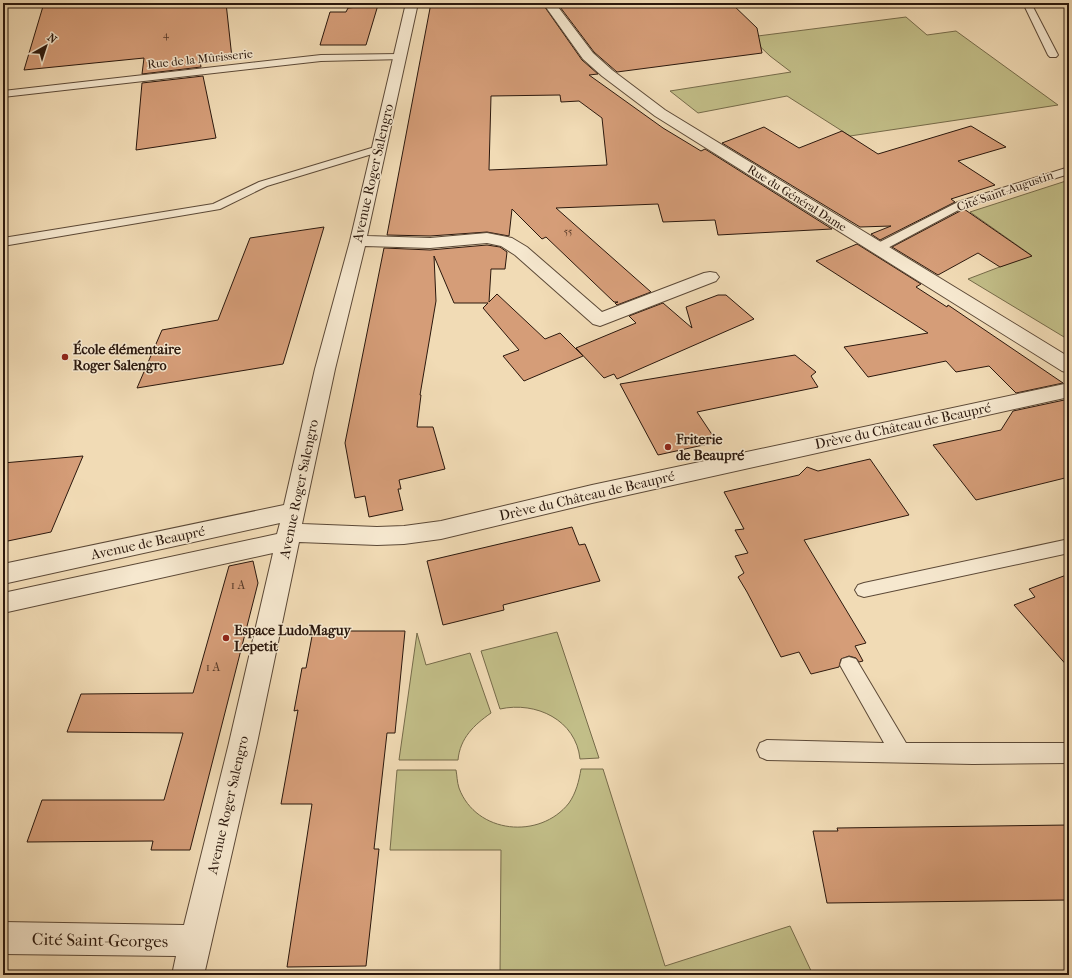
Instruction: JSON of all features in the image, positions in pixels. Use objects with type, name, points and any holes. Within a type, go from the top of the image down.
[{"type":"street","name":"Avenue Roger Salengro","points":[[188,975],[243,743],[325,369],[358,241],[412,3]]},
{"type":"street","name":"Rue du Général Dame","points":[[549,3],[588,56],[619,82],[681,126],[1069,366]]},
{"type":"street","points":[[358,241],[430,243],[487,238],[506,242],[520,251],[600,320],[710,277]]},
{"type":"street","name":"Drève du Château de Beaupré","points":[[290,529],[377,536],[427,532],[600,492],[1069,390]]},
{"type":"street","name":"Avenue de Beaupré","points":[[3,574],[290,529]]},
{"type":"street","name":"Avenue de Beaupré","points":[[3,603],[290,529]]},
{"type":"street","name":"Cité Saint-Georges","points":[[3,938],[196,941]]},
{"type":"lane","points":[[1027,3],[1053,55]]},
{"type":"lane","name":"Rue de la Mûrisserie","points":[[3,94],[321,58],[400,57]]},
{"type":"lane","points":[[3,242],[216,207],[263,184],[378,150]]},
{"type":"lane","name":"Cité Saint-Augustin","points":[[878,248],[962,204],[1069,170]]},
{"type":"lane","points":[[864,590],[1069,546]]},
{"type":"lane","points":[[849,665],[901,753]]},
{"type":"lane","points":[[767,750],[901,753],[1069,754]]},
{"type":"shaded area","points":[[906,17],[927,35],[956,31],[1058,105],[850,136],[787,96],[698,113],[670,91],[791,72],[770,56],[750,37]]},
{"type":"shaded area","points":[[1069,180],[1069,340],[968,279],[1031,255],[970,212]]},
{"type":"shaded area","points":[[557,632],[599,758],[580,759],[577,745],[571,734],[552,716],[527,708],[514,707],[500,709],[481,651]]},
{"type":"shaded area","points":[[417,633],[426,665],[470,653],[491,713],[479,722],[469,733],[459,752],[458,760],[399,760]]},
{"type":"shaded area","points":[[581,769],[603,769],[665,966],[790,926],[813,975],[500,975],[501,850],[390,850],[397,770],[456,770],[459,788],[467,803],[479,815],[494,823],[510,827],[526,827],[542,823],[557,815],[569,803],[577,787]]},
{"type":"building","points":[[44,3],[226,3],[232,58],[200,61],[201,67],[142,74],[144,58],[24,70]]},
{"type":"building","points":[[431,3],[542,3],[582,60],[598,74],[589,75],[663,128],[701,151],[705,149],[832,229],[718,235],[715,220],[663,222],[658,204],[556,208],[651,292],[617,305],[615,303],[618,302],[614,302],[546,237],[542,239],[512,209],[509,236],[487,232],[430,236],[387,235]],"holes":[[[560,95],[561,102],[579,101],[602,118],[607,165],[489,170],[491,96]]]},
{"type":"building","points":[[557,3],[731,3],[757,28],[762,53],[617,72],[594,52]]},
{"type":"building","points":[[378,5],[366,45],[320,45],[330,12],[346,12],[348,8]]},
{"type":"building","points":[[203,76],[216,138],[136,150],[142,83]]},
{"type":"building","points":[[971,126],[1006,147],[958,161],[995,185],[951,199],[955,202],[880,240],[871,234],[891,226],[860,227],[722,143],[764,127],[799,148],[842,131],[878,154]]},
{"type":"building","points":[[964,209],[1032,256],[1000,267],[978,253],[938,275],[892,247]]},
{"type":"building","points":[[324,227],[283,364],[137,388],[162,330],[218,320],[250,238]]},
{"type":"building","points":[[857,244],[921,284],[916,287],[947,307],[948,305],[1063,383],[1016,393],[989,366],[956,372],[946,361],[868,377],[844,347],[928,333],[816,261]]},
{"type":"building","points":[[487,245],[500,247],[507,252],[505,269],[491,269],[489,302],[497,294],[545,339],[560,333],[583,356],[524,381],[503,356],[519,350],[483,308],[488,303],[454,303],[434,256],[436,301],[420,395],[417,427],[433,427],[445,469],[399,480],[401,489],[398,489],[403,510],[369,517],[365,496],[355,498],[345,443],[384,248],[430,250]]},
{"type":"building","points":[[718,295],[726,295],[754,319],[617,379],[614,374],[604,378],[576,348],[636,323],[629,316],[663,303],[692,328],[686,307]]},
{"type":"building","points":[[795,355],[816,372],[811,376],[818,387],[697,412],[717,442],[658,455],[620,384]]},
{"type":"building","points":[[1069,399],[1069,477],[976,500],[933,445],[1001,430],[1013,411]]},
{"type":"building","points":[[83,456],[51,532],[3,542],[3,463]]},
{"type":"building","points":[[870,459],[909,515],[804,540],[866,643],[855,646],[863,661],[859,662],[856,658],[849,656],[841,659],[839,667],[811,674],[799,652],[781,657],[738,577],[744,573],[735,556],[748,553],[735,530],[744,529],[724,492],[799,475],[807,467],[818,471]]},
{"type":"building","points":[[572,527],[579,545],[585,544],[600,581],[503,605],[504,610],[443,625],[427,561]]},
{"type":"building","points":[[253,561],[258,583],[190,850],[151,850],[153,841],[27,842],[42,800],[164,800],[183,733],[67,732],[81,694],[193,693],[229,566]]},
{"type":"building","points":[[1069,574],[1069,668],[1014,605],[1035,597],[1029,589]]},
{"type":"building","points":[[313,631],[405,631],[395,733],[387,733],[374,849],[379,849],[366,966],[287,967],[312,804],[281,804],[298,710],[294,711],[302,668],[306,668]]},
{"type":"building","points":[[1069,825],[1069,900],[827,903],[813,831],[838,831],[837,828]]},
{"type":"place","name":"École élémentaire Roger Salengro","points":[[65,357]]},
{"type":"place","name":"Friterie de Beaupré","points":[[668,447]]},
{"type":"place","name":"Espace LudoMaguy Lepetit","points":[[226,638]]}]
